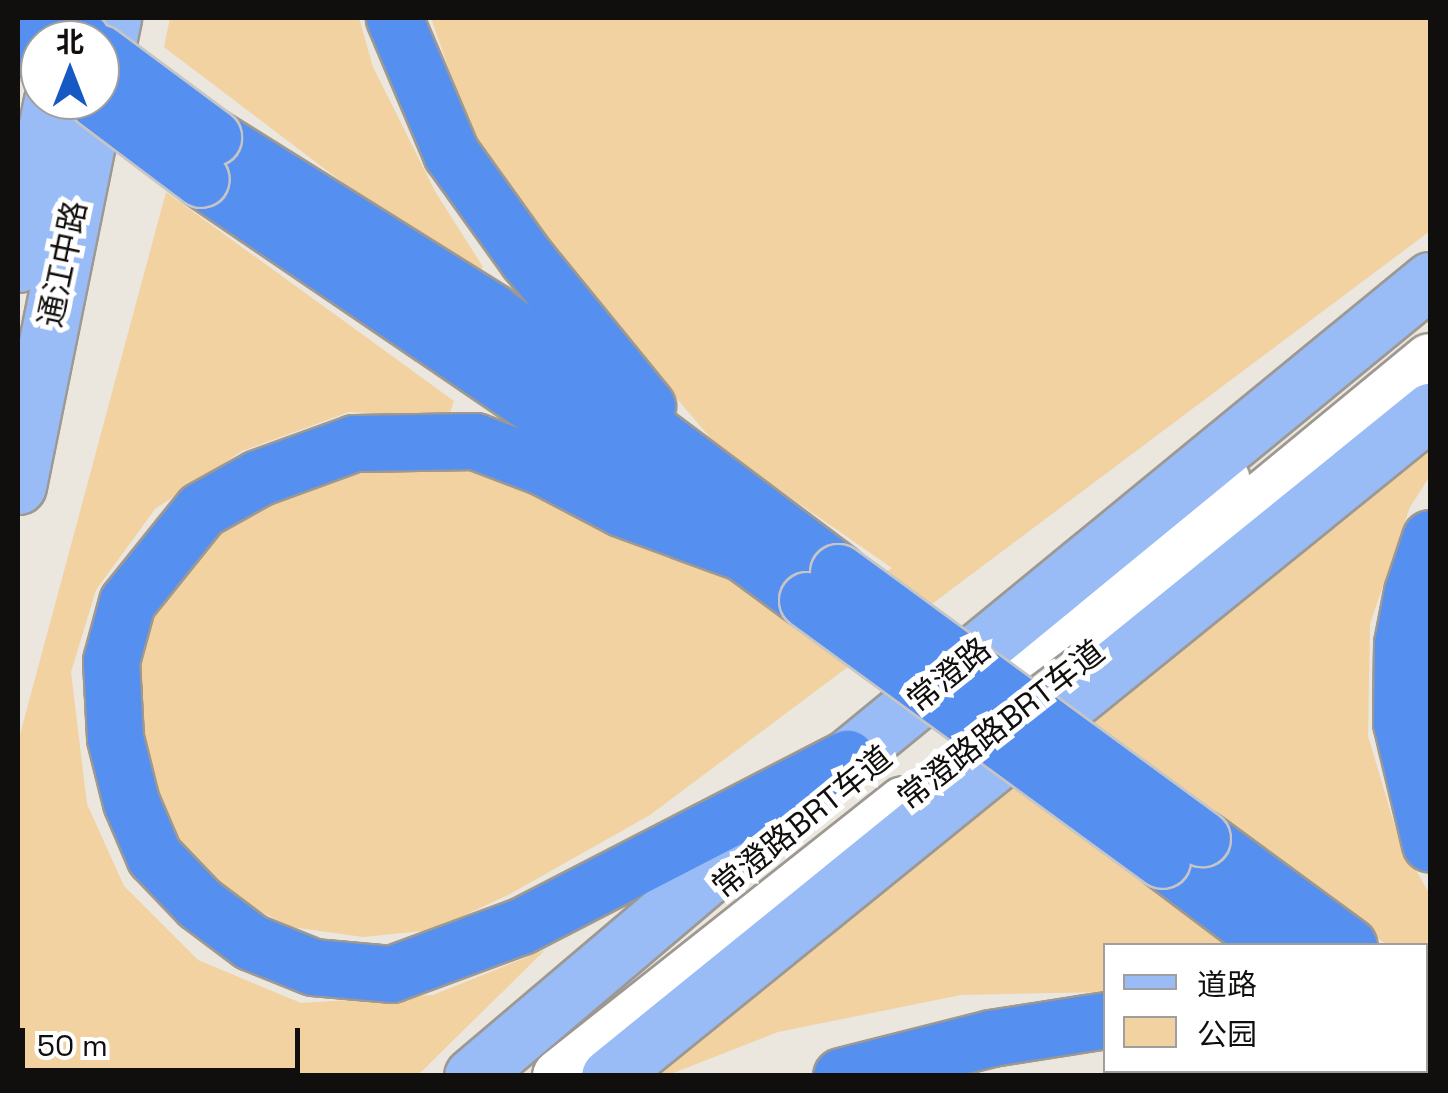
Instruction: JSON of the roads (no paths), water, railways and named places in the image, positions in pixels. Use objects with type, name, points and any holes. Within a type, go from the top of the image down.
[{"type":"highway","points":[[394,18],[451,153],[527,259],[694,468]]},
{"type":"highway","points":[[120,73],[207,158],[743,552]]},
{"type":"highway","points":[[120,113],[490,311],[694,468],[823,586],[1182,849],[1344,943]]},
{"type":"highway","points":[[823,586],[621,508],[543,467],[475,441],[354,443],[258,478],[201,510],[126,602],[111,661],[116,738],[131,802],[154,856],[199,903],[251,942],[313,967],[391,974],[521,926],[847,758]]},
{"type":"highway","points":[[1430,538],[1412,592],[1402,644],[1401,722],[1430,844]]},
{"type":"highway","points":[[1182,849],[1273,943]]},
{"type":"highway","points":[[841,1076],[990,1038],[1103,1020]]},
{"type":"main road","name":"通江中路","points":[[18,264],[48,120]]},
{"type":"main road","name":"通江中路","points":[[18,486],[92,120]]},
{"type":"main road","name":"常澄路","points":[[472,1076],[847,758],[1430,280]]},
{"type":"main road","points":[[609,1076],[1430,411]]},
{"type":"lane","name":"常澄路BRT车道","points":[[506,1076],[826,799],[1111,582],[1263,444],[1430,311]]},
{"type":"lane","name":"常澄路路BRT车道","points":[[559,1076],[1120,631],[1226,528],[1430,360]]}]
